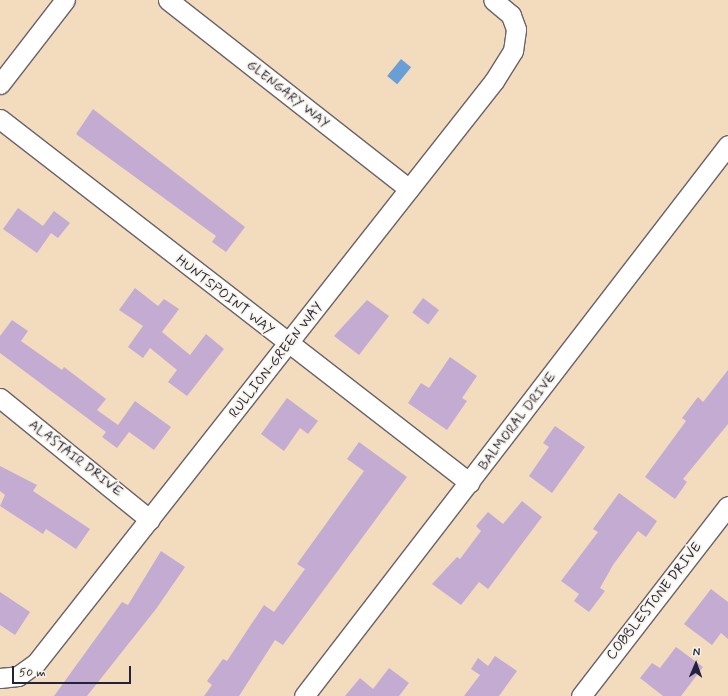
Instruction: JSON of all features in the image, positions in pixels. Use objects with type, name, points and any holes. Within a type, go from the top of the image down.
[{"type":"street","points":[[0,84],[65,0]]},
{"type":"street","name":"GLENGARY WAY","points":[[168,0],[409,189]]},
{"type":"street","name":"RULLION-GREEN WAY","points":[[0,678],[18,676],[36,663],[288,344],[508,60],[516,29],[511,15],[493,0]]},
{"type":"street","name":"HUNTSPOINT WAY","points":[[0,119],[288,344],[470,483]]},
{"type":"street","name":"BALMORAL DRIVE","points":[[304,696],[470,483],[728,145]]},
{"type":"street","name":"ALASTAIR DRIVE","points":[[0,398],[150,520]]},
{"type":"street","name":"COBBLESTONE DRIVE","points":[[581,696],[728,506]]},
{"type":"water","points":[[401,59],[411,67],[397,84],[387,76]]},
{"type":"building","points":[[93,109],[245,227],[226,252],[212,242],[216,236],[76,134]]},
{"type":"building","points":[[18,208],[43,226],[54,211],[70,223],[58,238],[51,233],[37,253],[3,229]]},
{"type":"building","points":[[135,288],[158,306],[164,299],[179,309],[162,332],[190,355],[206,334],[224,349],[187,396],[168,382],[177,370],[150,348],[143,358],[128,347],[143,326],[119,310]]},
{"type":"building","points":[[423,298],[439,310],[428,324],[412,312]]},
{"type":"building","points":[[367,300],[389,316],[359,355],[334,336]]},
{"type":"building","points":[[12,320],[28,331],[21,341],[62,370],[64,367],[106,399],[97,410],[118,425],[135,401],[171,427],[154,450],[129,432],[117,448],[102,437],[106,432],[0,353],[0,336]]},
{"type":"building","points":[[450,357],[477,376],[462,398],[467,401],[447,430],[408,403],[421,383],[429,388]]},
{"type":"building","points":[[728,370],[728,424],[683,479],[687,482],[675,499],[645,477],[686,421],[682,418],[698,397],[703,402]]},
{"type":"building","points":[[287,398],[318,421],[308,434],[300,428],[284,451],[261,434]]},
{"type":"building","points":[[555,426],[585,447],[552,493],[529,476],[549,447],[543,443]]},
{"type":"building","points":[[359,442],[407,477],[283,645],[275,640],[239,696],[204,696],[212,685],[207,681],[223,659],[227,661],[264,605],[274,612],[305,569],[297,564],[364,471],[347,459]]},
{"type":"building","points":[[0,466],[37,485],[33,491],[90,529],[76,549],[46,529],[43,534],[0,506],[5,495],[0,491]]},
{"type":"building","points":[[619,493],[657,521],[646,537],[638,531],[613,565],[600,588],[605,591],[589,612],[574,601],[579,594],[561,581],[598,532],[593,529]]},
{"type":"building","points":[[522,501],[542,517],[488,589],[479,582],[461,605],[432,584],[457,557],[460,559],[481,531],[476,526],[488,512],[503,524]]},
{"type":"building","points":[[161,551],[185,567],[156,609],[87,696],[54,696],[122,602],[128,605]]},
{"type":"building","points":[[711,589],[728,602],[728,639],[721,633],[712,645],[684,624]]},
{"type":"building","points":[[0,592],[30,612],[15,635],[0,625]]},
{"type":"building","points":[[676,647],[703,667],[681,696],[663,696],[640,678],[652,663],[660,668]]},
{"type":"building","points":[[495,656],[517,671],[499,696],[464,696],[480,675],[471,669],[478,658],[488,666]]},
{"type":"building","points":[[389,668],[409,683],[399,696],[345,696],[360,678],[373,689]]}]
